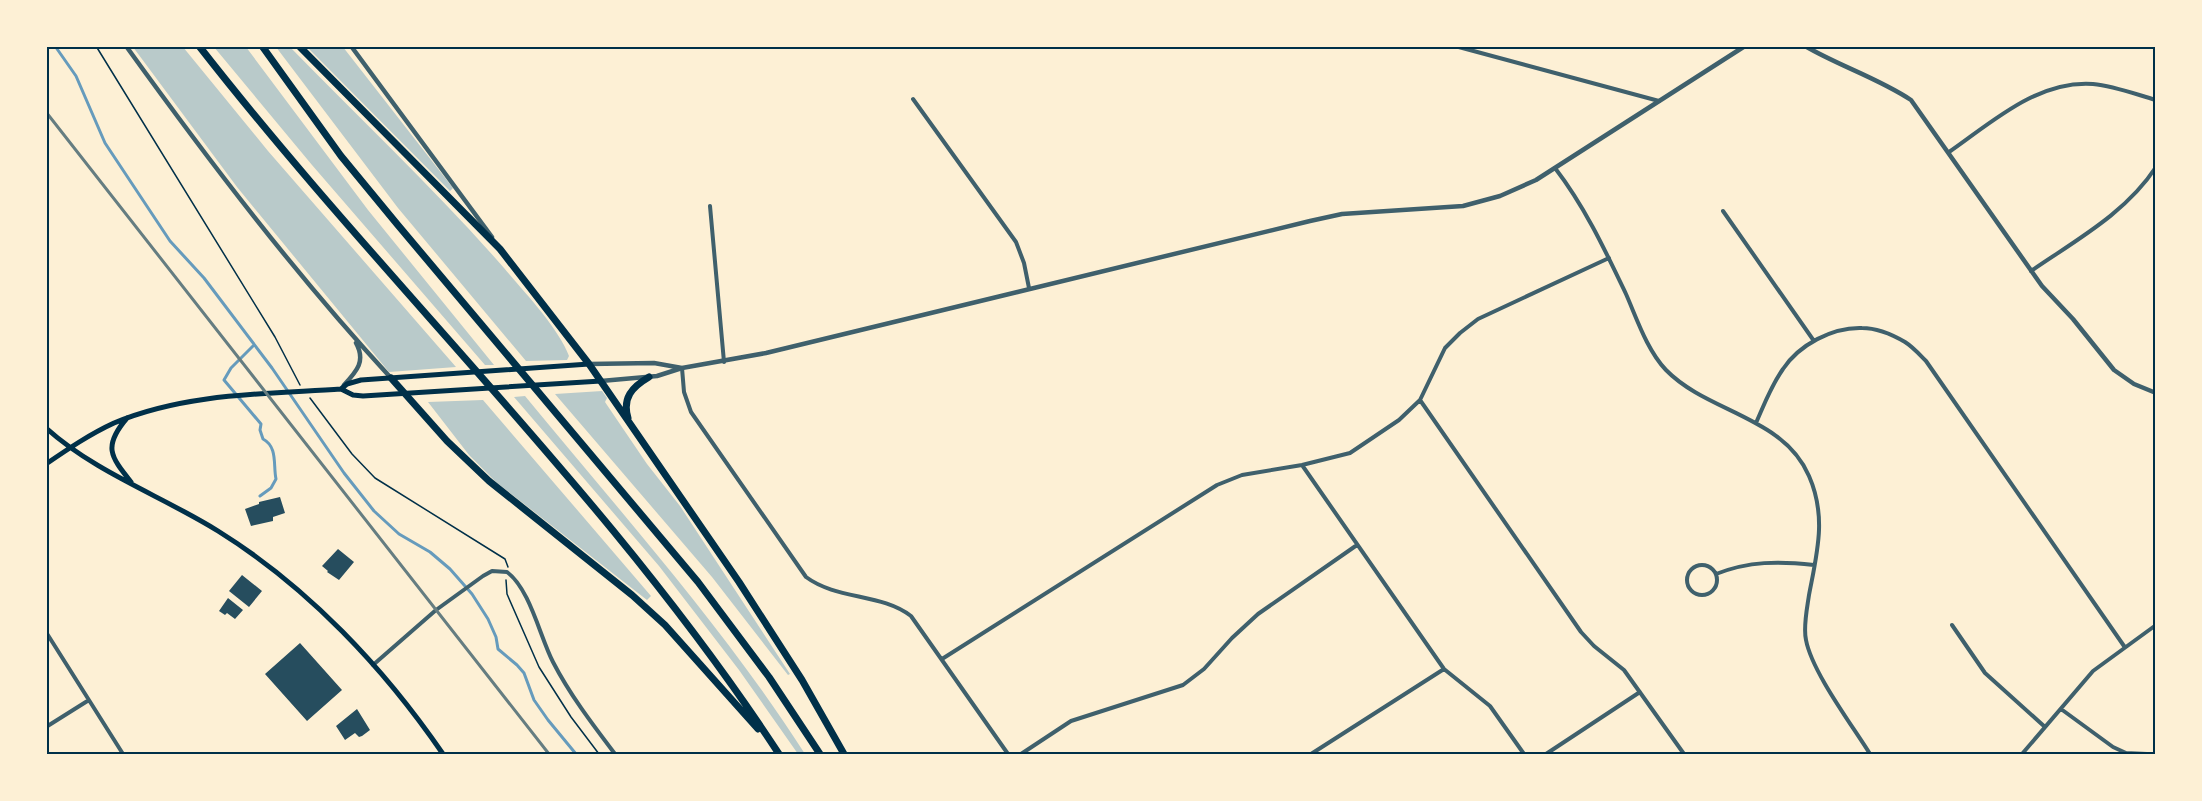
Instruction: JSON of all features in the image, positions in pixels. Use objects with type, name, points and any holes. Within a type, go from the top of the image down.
[{"type":"highway","points":[[199,46],[282,148],[654,580],[718,664],[777,752]]},
{"type":"highway","points":[[262,46],[341,156],[396,224],[711,599],[769,677],[820,754]]},
{"type":"highway","points":[[299,46],[500,249],[589,364],[770,628],[844,754]]},
{"type":"highway","points":[[630,423],[626,412],[627,398],[633,388],[649,377]]},
{"type":"highway","points":[[391,378],[447,441],[489,481],[632,595],[665,625],[777,752]]},
{"type":"main road","points":[[341,389],[347,384],[362,380],[589,364]]},
{"type":"main road","points":[[46,464],[97,431],[128,417],[180,403],[341,389],[353,395],[363,396],[601,381]]},
{"type":"main road","points":[[128,417],[113,437],[111,450],[115,460],[134,485]]},
{"type":"main road","points":[[46,428],[71,448],[220,532],[263,563],[324,614],[373,665],[422,724],[443,754]]},
{"type":"street","points":[[126,46],[274,242],[391,378]]},
{"type":"street","points":[[351,46],[500,249]]},
{"type":"street","points":[[1455,46],[1659,101]]},
{"type":"street","points":[[601,381],[649,377],[682,368],[724,362],[1342,214],[1463,206],[1517,190],[1746,46]]},
{"type":"street","points":[[1805,46],[1830,61],[1911,100],[2031,271],[2114,370],[2134,384],[2156,393]]},
{"type":"street","points":[[1949,152],[2024,100],[2043,92],[2067,86],[2091,84],[2115,87],[2156,100]]},
{"type":"street","points":[[913,99],[1016,242],[1024,263],[1029,288]]},
{"type":"street","points":[[2031,271],[2118,211],[2156,167]]},
{"type":"street","points":[[1555,168],[1581,204],[1651,348],[1665,369],[1700,394],[1775,433],[1798,456],[1818,497],[1820,524],[1806,614],[1805,640],[1816,668],[1870,754]]},
{"type":"street","points":[[710,206],[724,362]]},
{"type":"street","points":[[1723,212],[1814,341]]},
{"type":"street","points":[[942,659],[1217,485],[1242,475],[1302,465],[1350,453],[1399,420],[1420,400],[1445,348],[1478,319],[1609,258]]},
{"type":"street","points":[[1756,423],[1783,369],[1797,353],[1814,341],[1839,332],[1862,328],[1886,333],[1907,343],[1926,361],[2124,646]]},
{"type":"street","points":[[341,389],[358,369],[361,360],[358,346],[350,333]]},
{"type":"street","points":[[589,364],[654,363],[682,368]]},
{"type":"street","points":[[682,368],[684,392],[691,412],[806,577],[815,584],[829,589],[900,607],[911,616],[922,628],[1008,754]]},
{"type":"street","points":[[1420,400],[1581,632],[1594,646],[1624,670],[1684,754]]},
{"type":"street","points":[[1302,465],[1444,669],[1490,706],[1524,754]]},
{"type":"street","points":[[1021,754],[1071,721],[1183,685],[1204,669],[1258,614],[1357,545]]},
{"type":"street","points":[[1716,574],[1733,567],[1760,562],[1787,562],[1814,566]]},
{"type":"street","points":[[1695,567],[1709,567],[1716,574],[1715,588],[1708,594],[1699,594],[1688,585],[1688,575],[1695,567]]},
{"type":"street","points":[[373,665],[426,618],[455,596],[492,571],[503,571],[511,575],[519,585],[555,665],[575,700],[615,754]]},
{"type":"street","points":[[1952,625],[1985,673],[2045,727]]},
{"type":"street","points":[[2022,754],[2093,670],[2156,625]]},
{"type":"street","points":[[46,632],[123,754]]},
{"type":"street","points":[[1311,754],[1444,669]]},
{"type":"street","points":[[1546,754],[1640,692]]},
{"type":"street","points":[[46,727],[89,700]]},
{"type":"street","points":[[2061,709],[2113,747],[2126,753],[2147,754]]},
{"type":"path","points":[[96,46],[275,337],[303,390]]},
{"type":"path","points":[[310,399],[351,454],[375,478],[498,555],[508,564]]},
{"type":"path","points":[[506,581],[507,594],[539,667],[571,717],[599,754]]},
{"type":"shaded area","points":[[133,47],[183,47],[268,151],[456,367],[389,372],[237,187]]},
{"type":"shaded area","points":[[214,47],[246,47],[368,210],[494,365],[485,365],[312,165]]},
{"type":"shaded area","points":[[276,47],[290,47],[478,239],[549,322],[564,345],[569,356],[567,360],[526,361],[398,208]]},
{"type":"shaded area","points":[[307,47],[343,47],[453,188],[450,191]]},
{"type":"shaded area","points":[[602,391],[607,398],[605,402],[647,464],[680,506],[790,674],[788,675],[712,577],[555,394]]},
{"type":"shaded area","points":[[525,396],[706,615],[805,754],[798,754],[739,670],[659,566],[514,397]]},
{"type":"shaded area","points":[[483,400],[651,596],[647,600],[496,482],[469,455],[428,402]]},
{"type":"building","points":[[280,497],[285,513],[273,517],[273,521],[251,526],[245,509],[259,502]]},
{"type":"building","points":[[338,549],[354,562],[339,580],[322,566]]},
{"type":"building","points":[[242,575],[262,591],[249,607],[229,591]]},
{"type":"building","points":[[228,598],[243,610],[235,619],[219,611]]},
{"type":"building","points":[[300,643],[342,690],[307,721],[265,674]]},
{"type":"building","points":[[357,709],[370,730],[359,737],[355,733],[345,740],[336,726]]},
{"type":"waterway","points":[[55,46],[76,76],[105,143],[170,241],[204,278],[272,368],[344,473],[374,511],[399,534],[430,552],[450,569],[472,594],[488,619],[496,637],[498,649],[524,673],[534,700],[576,754]]},
{"type":"waterway","points":[[254,345],[231,368],[224,380],[261,424],[263,439],[268,442],[273,451],[276,479],[271,488],[260,496]]},
{"type":"railway","points":[[46,112],[549,754]]}]
